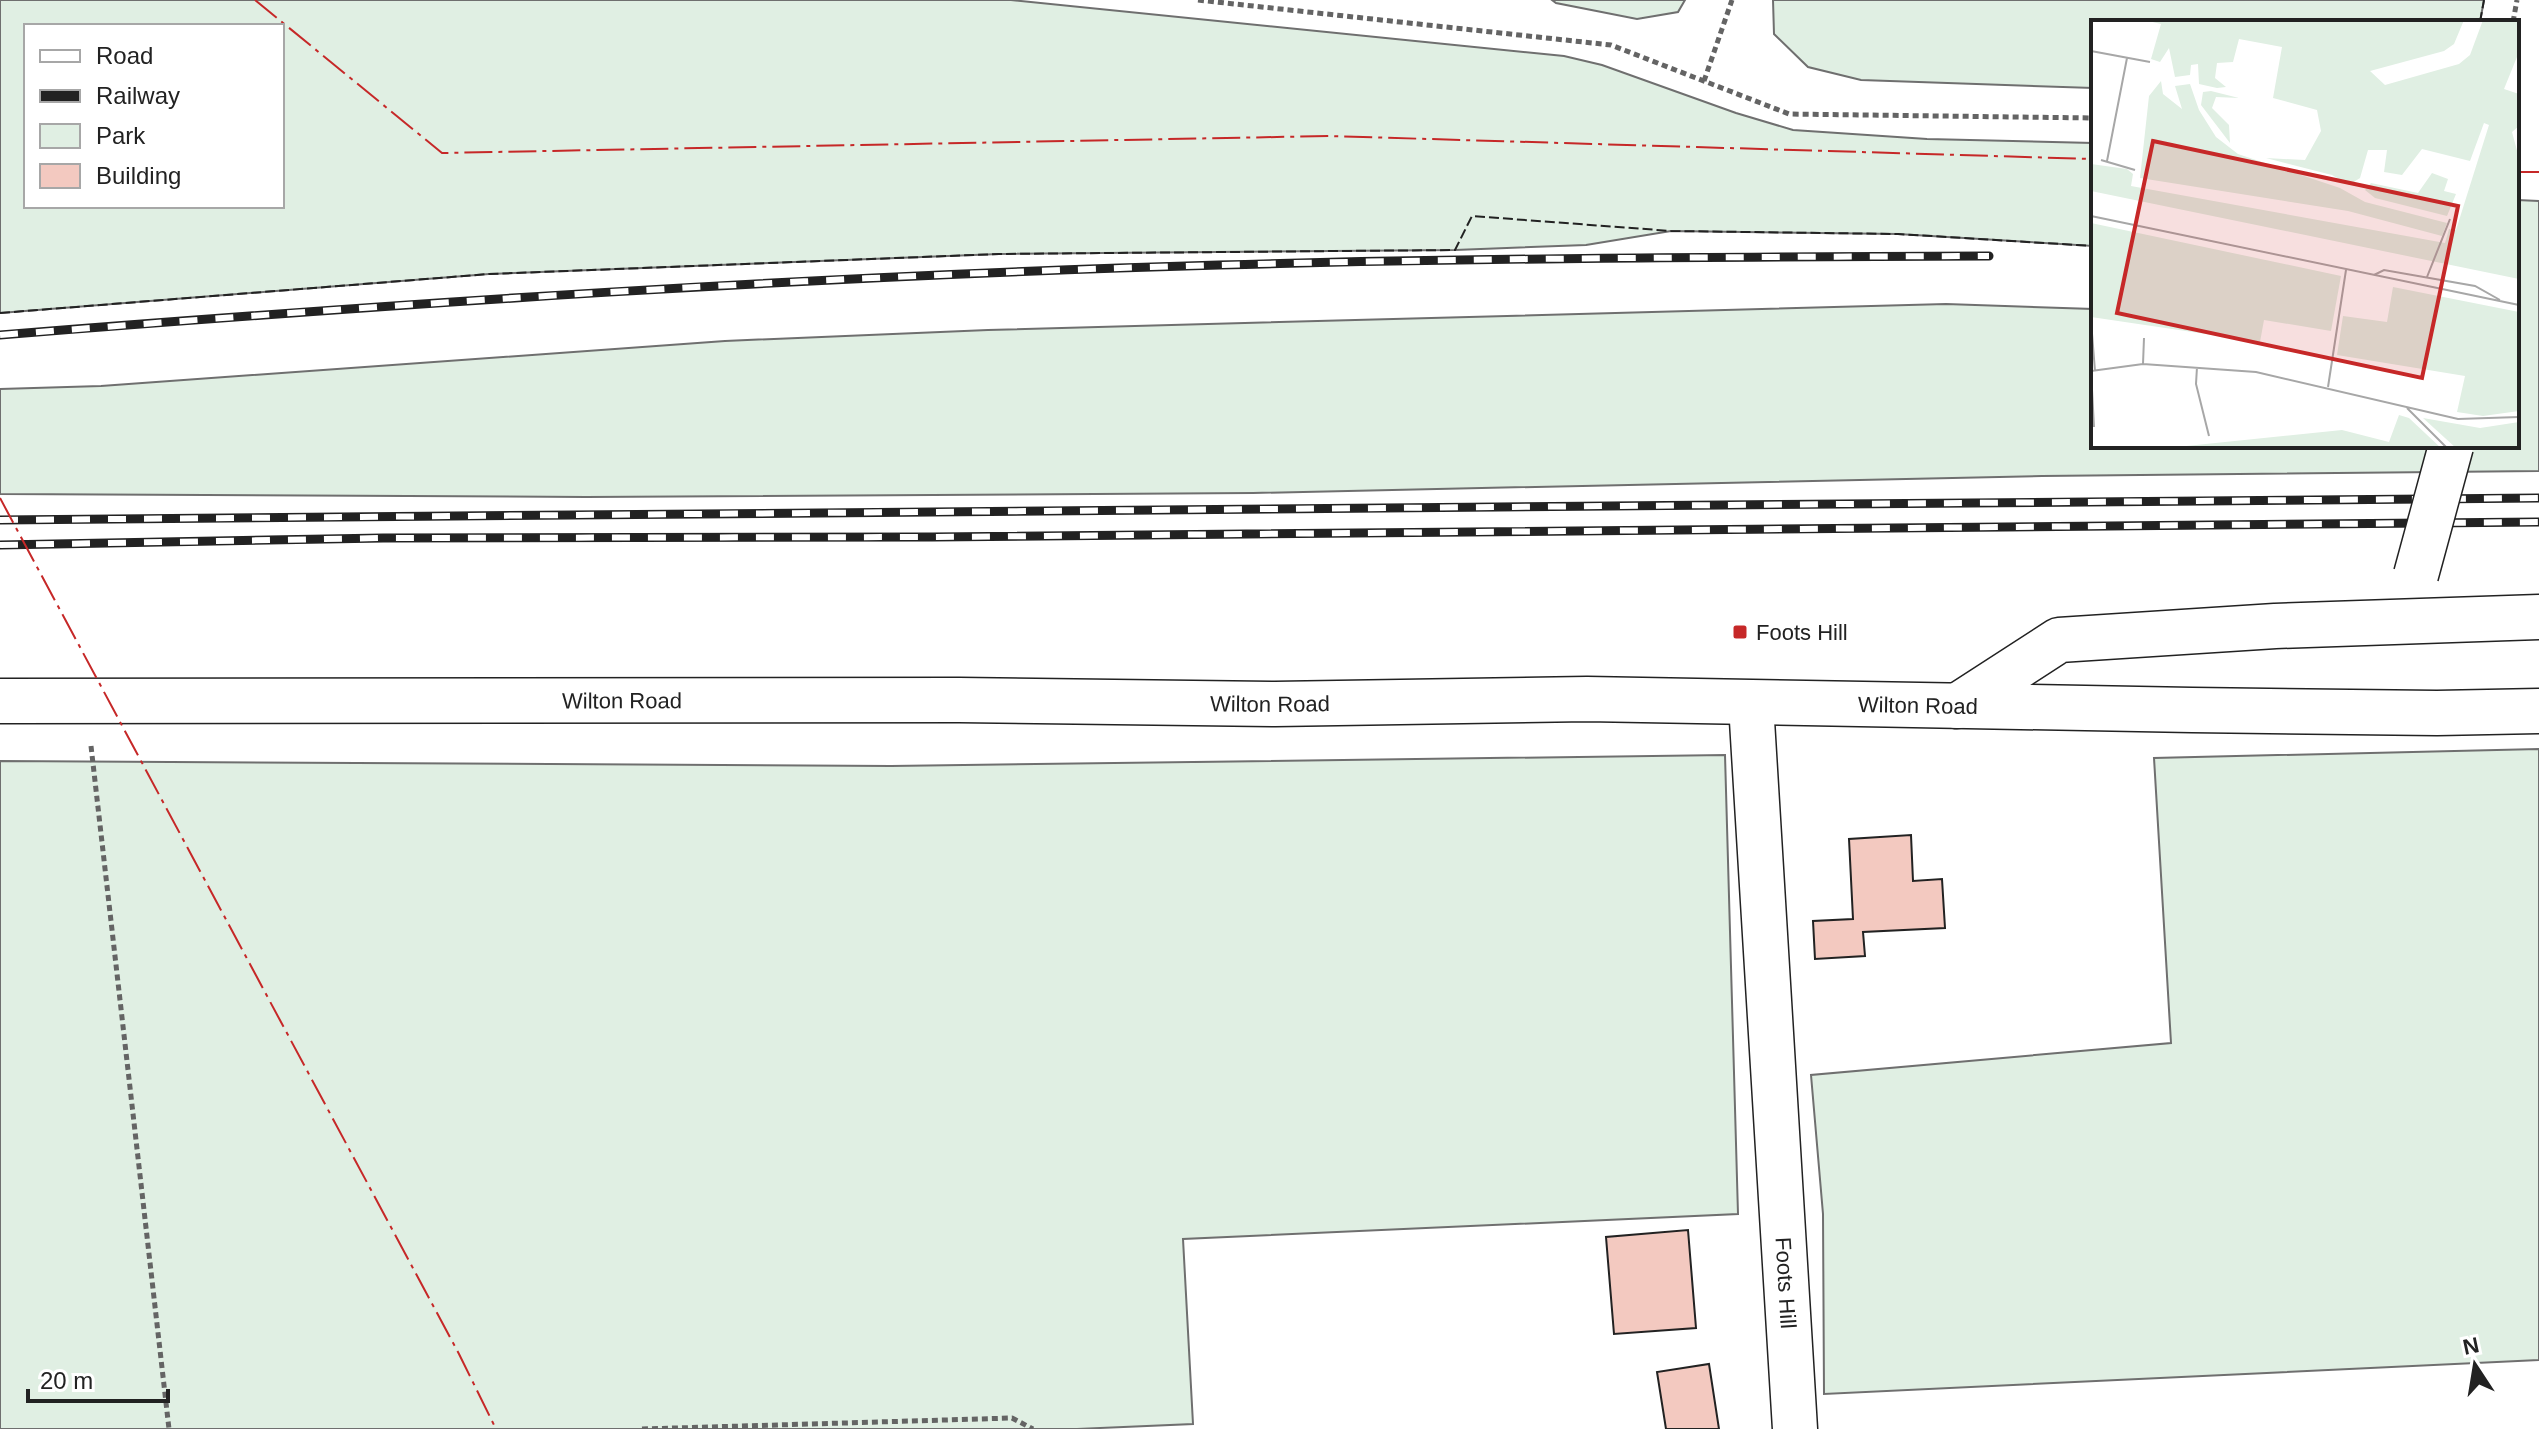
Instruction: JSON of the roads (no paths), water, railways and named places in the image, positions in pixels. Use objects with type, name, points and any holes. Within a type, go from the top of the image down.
[{"type":"main road","points":[[2413,620],[2416,575],[2450,448]]},
{"type":"main road","points":[[1957,706],[2059,640],[2413,620],[2539,617]]},
{"type":"main road","name":"Wilton Road","points":[[0,701],[959,700],[1275,704],[1587,699],[2437,713],[2539,711]]},
{"type":"main road","name":"Foots Hill","points":[[1751,704],[1795,1429]]},
{"type":"railway","points":[[0,335],[609,292],[914,276],[1411,261],[1989,256]]},
{"type":"railway","points":[[0,520],[2539,498]]},
{"type":"railway","points":[[0,545],[383,538],[933,537],[2539,522]]},
{"type":"place","name":"Foots Hill","points":[[1740,632]]}]
